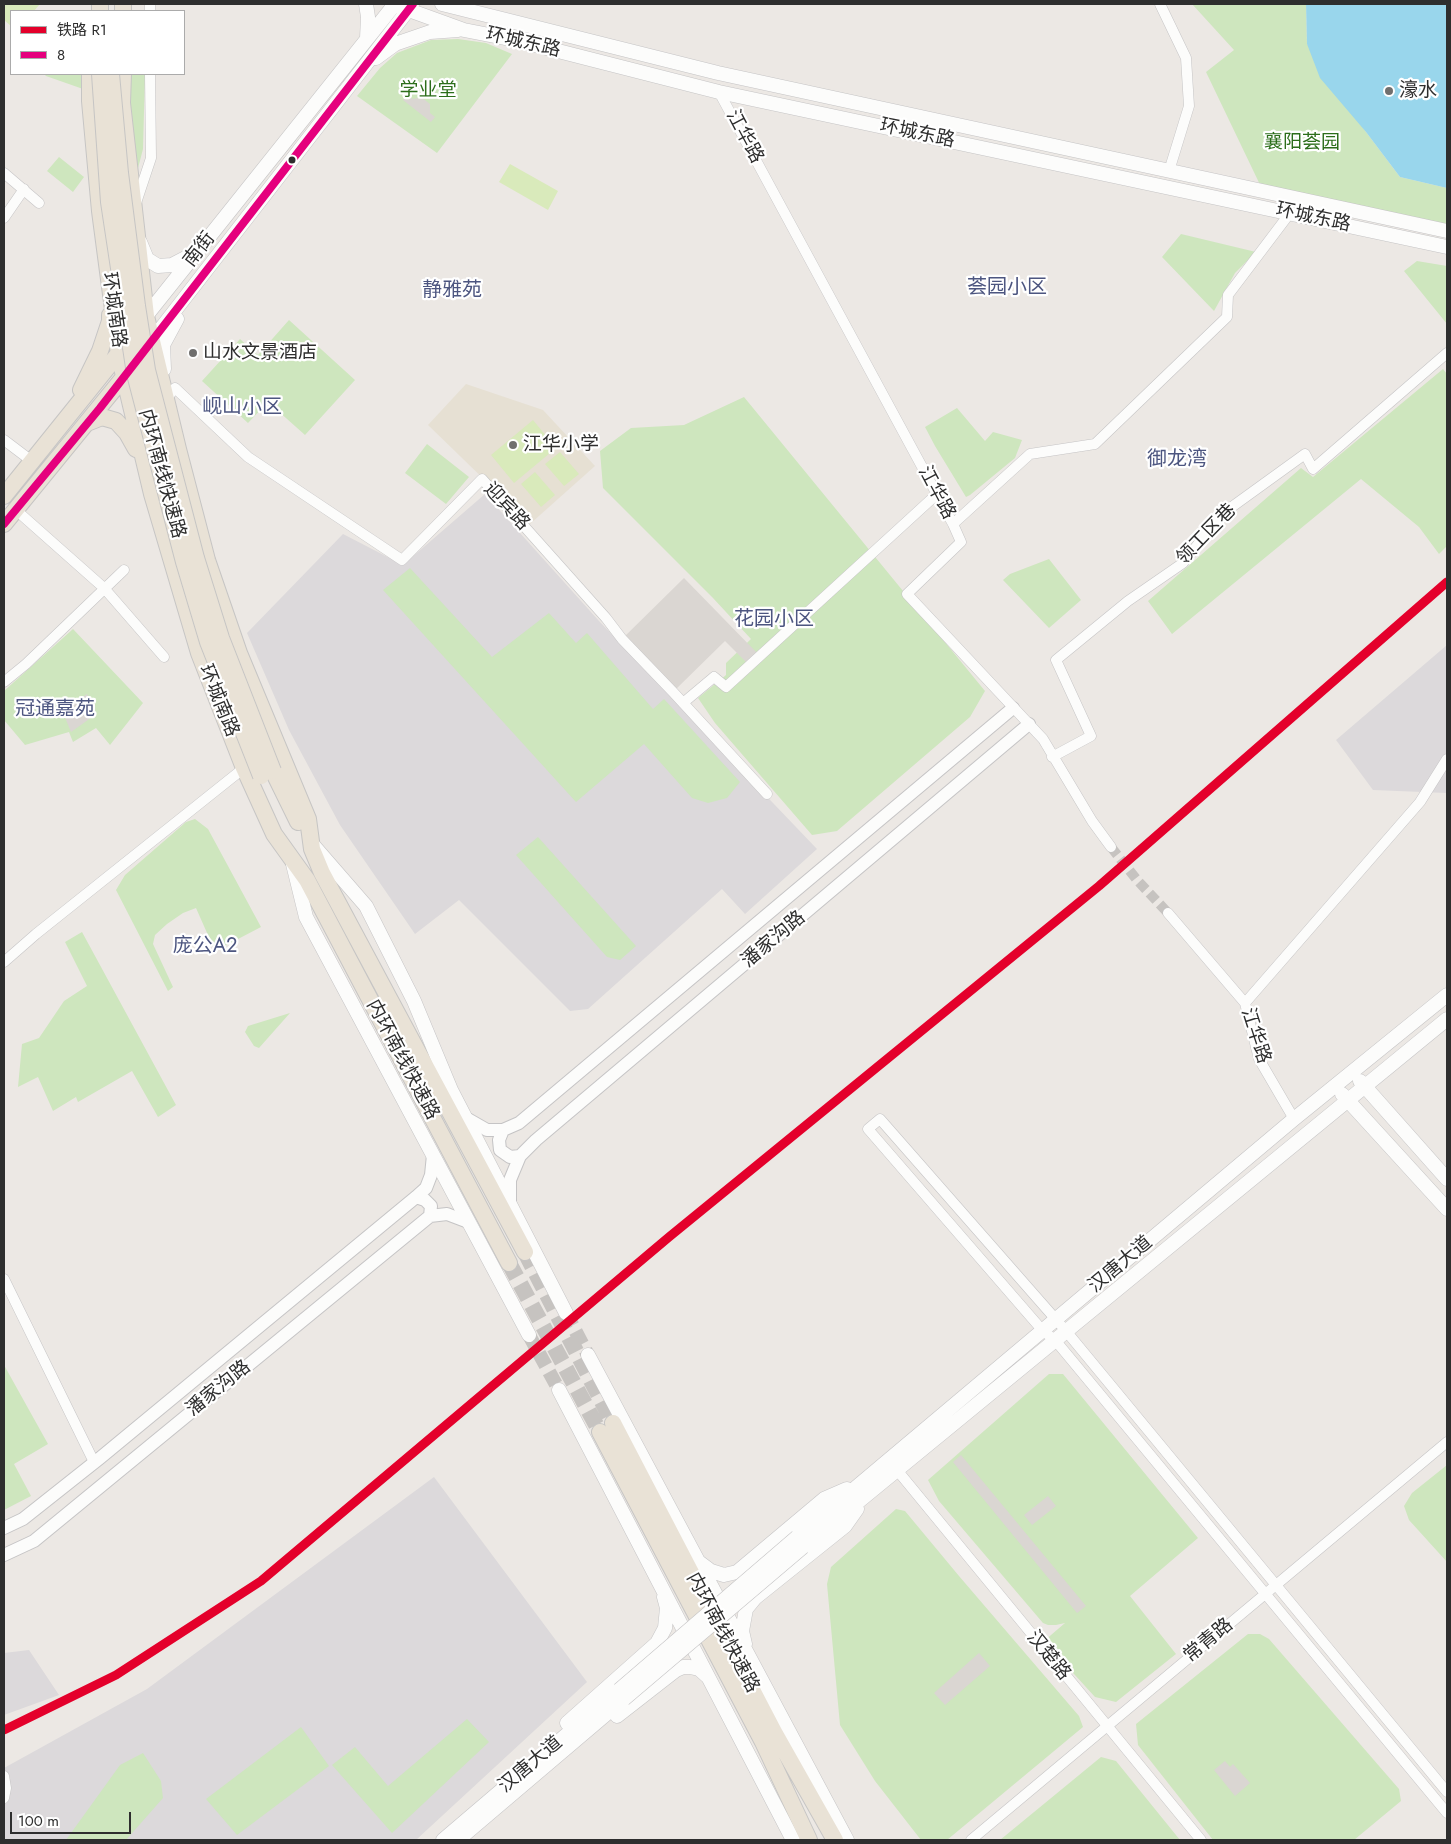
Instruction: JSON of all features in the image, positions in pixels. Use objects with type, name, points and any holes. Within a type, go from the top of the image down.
[{"type":"highway","name":"环城南路","points":[[90,75],[90,101],[99,202],[119,355],[146,468],[199,653],[244,768]]},
{"type":"highway","name":"内环南线快速路","points":[[100,75],[109,202],[135,374],[184,562],[208,642],[267,774],[311,846],[322,873],[524,1252]]},
{"type":"highway","name":"内环南线快速路","points":[[111,75],[137,306],[148,370],[196,558],[267,774],[292,858]]},
{"type":"highway","name":"环城南路","points":[[122,75],[122,103],[146,316],[207,560],[238,652],[275,740]]},
{"type":"highway","points":[[52,438],[89,375],[110,321],[107,266]]},
{"type":"highway","name":"南街","points":[[4,496],[119,355],[146,316]]},
{"type":"highway","name":"南街","points":[[4,524],[152,340]]},
{"type":"highway","points":[[87,423],[102,417],[116,421],[127,433],[146,468]]},
{"type":"highway","name":"内环南线快速路","points":[[275,740],[308,819],[311,846]]},
{"type":"highway","name":"内环南线快速路","points":[[244,768],[274,834],[307,880],[509,1263]]},
{"type":"highway","name":"内环南线快速路","points":[[809,1840],[763,1742],[606,1428],[835,1840]]},
{"type":"main road","points":[[366,4],[368,17],[367,38]]},
{"type":"main road","name":"环城东路","points":[[442,4],[718,73],[1447,231]]},
{"type":"main road","points":[[467,4],[479,13]]},
{"type":"main road","name":"南街","points":[[146,316],[367,38],[400,5]]},
{"type":"main road","name":"南街","points":[[152,340],[363,67],[400,5]]},
{"type":"main road","name":"环城东路","points":[[400,5],[464,30],[515,40],[719,92],[1447,246]]},
{"type":"main road","points":[[363,67],[395,44],[430,32],[464,30]]},
{"type":"main road","points":[[138,238],[147,259],[158,266],[172,265],[198,252]]},
{"type":"main road","points":[[166,396],[163,345],[198,281]]},
{"type":"main road","points":[[311,846],[366,906],[414,1002],[451,1090],[566,1313]]},
{"type":"main road","points":[[292,858],[306,916],[529,1335]]},
{"type":"main road","name":"汉唐大道","points":[[443,1840],[622,1695],[866,1487],[1043,1331],[1294,1119],[1447,995]]},
{"type":"main road","name":"汉唐大道","points":[[866,1487],[897,1470],[1447,1020]]},
{"type":"main road","points":[[1352,1072],[1447,1179]]},
{"type":"main road","points":[[1335,1086],[1447,1209]]},
{"type":"main road","points":[[407,1107],[422,1098]]},
{"type":"main road","points":[[588,1355],[847,1840]]},
{"type":"main road","points":[[558,1390],[794,1840]]},
{"type":"main road","points":[[755,1598],[745,1602],[735,1601],[730,1598],[727,1588],[729,1580],[824,1500],[866,1487]]},
{"type":"main road","points":[[747,1654],[742,1631],[746,1609],[755,1598],[845,1526],[866,1487]]},
{"type":"main road","points":[[697,1561],[711,1571],[724,1575],[737,1572]]},
{"type":"main road","points":[[542,1761],[571,1718],[657,1643],[665,1628],[667,1608],[661,1584]]},
{"type":"main road","points":[[657,1643],[667,1640],[674,1642],[680,1650],[680,1662],[676,1670]]},
{"type":"main road","points":[[542,1761],[588,1740],[676,1670],[683,1667],[699,1669],[710,1680]]},
{"type":"main road","name":"汉唐大道","points":[[458,1840],[542,1761]]},
{"type":"street","points":[[1160,4],[1186,58],[1189,106],[1169,171]]},
{"type":"street","points":[[134,207],[151,158],[150,75]]},
{"type":"street","name":"江华路","points":[[719,92],[937,494],[961,542],[907,594],[1043,739],[1052,757],[1092,821],[1111,847]]},
{"type":"street","points":[[4,173],[39,203]]},
{"type":"street","points":[[4,218],[24,189]]},
{"type":"street","points":[[953,524],[1030,454],[1095,444],[1227,318],[1228,295],[1290,213]]},
{"type":"street","name":"领工区巷","points":[[1052,757],[1091,736],[1056,660],[1128,601],[1183,563],[1222,514],[1305,454],[1314,469],[1447,353]]},
{"type":"street","name":"迎宾路","points":[[166,396],[175,388],[248,457],[402,560],[482,479],[606,618],[622,639],[767,794]]},
{"type":"street","points":[[4,440],[33,462]]},
{"type":"street","points":[[683,703],[714,676],[726,687],[937,494]]},
{"type":"street","points":[[16,510],[104,588],[164,657]]},
{"type":"street","points":[[4,682],[26,664],[124,570]]},
{"type":"street","name":"潘家沟路","points":[[503,1130],[519,1123],[1013,708]]},
{"type":"street","name":"潘家沟路","points":[[510,1204],[510,1180],[520,1156],[536,1140],[1029,724]]},
{"type":"street","points":[[1245,1003],[1420,802],[1447,759]]},
{"type":"street","points":[[4,962],[36,934],[244,768]]},
{"type":"street","name":"江华路","points":[[1168,914],[1245,1003],[1259,1060],[1294,1119]]},
{"type":"street","points":[[466,1118],[487,1130],[503,1130],[499,1140],[500,1150],[510,1157],[520,1156]]},
{"type":"street","points":[[1447,1792],[1276,1586],[1060,1336],[1043,1331],[868,1129],[880,1119],[1055,1321],[1060,1336],[1265,1595],[1447,1813]]},
{"type":"street","name":"潘家沟路","points":[[4,1528],[23,1519],[94,1462],[416,1197],[426,1188],[431,1175],[433,1155]]},
{"type":"street","points":[[416,1197],[425,1200],[430,1206],[430,1216],[446,1214],[468,1222]]},
{"type":"street","name":"潘家沟路","points":[[4,1555],[34,1542],[430,1216]]},
{"type":"street","points":[[4,1279],[94,1462]]},
{"type":"street","name":"常青路","points":[[971,1840],[1447,1442]]},
{"type":"street","name":"汉楚路","points":[[897,1470],[1106,1727],[1201,1840]]},
{"type":"street","points":[[4,1776],[6,1788],[4,1798]]},
{"type":"shaded area","points":[[407,95],[413,99],[421,97],[430,104],[430,113],[435,117],[431,122],[403,100]]},
{"type":"shaded area","name":"江华小学","points":[[466,384],[543,410],[595,466],[530,524],[428,425]]},
{"type":"shaded area","points":[[485,494],[599,621],[817,849],[745,914],[722,889],[588,1009],[570,1011],[459,900],[415,934],[340,825],[289,730],[247,633],[343,534],[403,565]]},
{"type":"shaded area","points":[[684,578],[760,656],[750,666],[725,641],[673,692],[622,639]]},
{"type":"shaded area","points":[[1447,645],[1447,793],[1373,790],[1336,740]]},
{"type":"shaded area","points":[[87,694],[95,715],[71,732],[62,710]]},
{"type":"shaded area","points":[[961,1455],[1086,1606],[1077,1613],[953,1462]]},
{"type":"shaded area","points":[[434,1477],[587,1682],[416,1840],[4,1840],[4,1768],[147,1689]]},
{"type":"shaded area","points":[[1048,1496],[1056,1506],[1032,1525],[1024,1515]]},
{"type":"shaded area","points":[[29,1650],[59,1695],[4,1715],[4,1653]]},
{"type":"shaded area","points":[[979,1653],[990,1666],[945,1705],[934,1693]]},
{"type":"shaded area","points":[[1225,1761],[1230,1767],[1233,1764],[1250,1783],[1235,1796],[1214,1770]]},
{"type":"green space","points":[[4,4],[40,4],[35,10],[10,10],[10,25],[4,20]]},
{"type":"green space","name":"襄阳荟园","points":[[1192,4],[1306,4],[1307,44],[1366,132],[1400,177],[1447,188],[1447,231],[1263,191],[1206,72],[1234,50]]},
{"type":"green space","name":"学业堂","points":[[458,39],[486,43],[512,54],[437,153],[357,96],[380,68],[397,53],[431,40]]},
{"type":"green space","points":[[82,75],[83,89],[46,76]]},
{"type":"green space","points":[[131,75],[145,75],[143,149],[137,172],[131,132]]},
{"type":"green space","points":[[59,157],[84,177],[73,192],[47,171]]},
{"type":"green space","points":[[510,164],[558,191],[548,210],[499,182]]},
{"type":"green space","points":[[1181,234],[1256,252],[1235,273],[1214,311],[1162,257]]},
{"type":"green space","points":[[1417,261],[1447,266],[1447,324],[1404,271]]},
{"type":"green space","points":[[289,320],[355,380],[305,435],[268,402],[248,423],[202,381],[240,339],[258,355]]},
{"type":"green space","points":[[1443,369],[1447,374],[1447,546],[1439,554],[1419,527],[1361,479],[1172,634],[1148,601],[1301,468],[1313,477]]},
{"type":"green space","points":[[744,397],[985,691],[970,717],[837,831],[812,835],[715,723],[698,698],[726,675],[726,663],[751,639],[713,598],[603,488],[600,451],[631,428],[684,425]]},
{"type":"green space","points":[[957,408],[985,441],[993,432],[1022,440],[1015,458],[966,497],[925,427]]},
{"type":"green space","points":[[533,420],[556,448],[514,483],[491,455]]},
{"type":"green space","points":[[427,444],[469,477],[446,504],[405,473]]},
{"type":"green space","points":[[560,452],[579,474],[564,486],[545,464]]},
{"type":"green space","points":[[535,472],[555,495],[541,507],[521,484]]},
{"type":"green space","points":[[1049,559],[1081,600],[1049,628],[1003,580],[1010,574]]},
{"type":"green space","points":[[410,568],[492,657],[549,613],[576,643],[587,633],[653,709],[664,699],[740,782],[727,798],[708,803],[692,798],[644,744],[576,802],[383,590]]},
{"type":"green space","points":[[73,629],[143,703],[110,745],[96,728],[73,742],[69,732],[25,745],[4,720],[4,691]]},
{"type":"green space","points":[[195,819],[208,829],[261,927],[215,951],[196,908],[183,913],[167,924],[155,935],[153,944],[173,987],[168,991],[116,890],[125,875],[186,822]]},
{"type":"green space","points":[[538,837],[636,946],[620,960],[607,957],[516,855]]},
{"type":"green space","points":[[82,932],[176,1105],[158,1117],[132,1071],[78,1102],[76,1097],[53,1111],[38,1077],[18,1087],[22,1044],[39,1038],[64,1001],[87,986],[65,942]]},
{"type":"green space","points":[[290,1013],[259,1048],[254,1046],[245,1032],[248,1026]]},
{"type":"green space","points":[[4,1365],[48,1444],[14,1464],[31,1496],[4,1510]]},
{"type":"green space","points":[[1049,1374],[1063,1374],[1198,1538],[1130,1596],[1176,1654],[1116,1702],[1095,1697],[1044,1641],[1065,1623],[1048,1625],[1043,1623],[939,1501],[928,1480]]},
{"type":"green space","points":[[1447,1465],[1447,1562],[1409,1520],[1404,1506],[1412,1493]]},
{"type":"green space","points":[[896,1509],[905,1511],[1079,1716],[1083,1727],[947,1840],[921,1840],[875,1781],[840,1725],[827,1584],[831,1567]]},
{"type":"green space","points":[[1248,1634],[1260,1634],[1269,1639],[1399,1789],[1401,1801],[1354,1840],[1213,1840],[1138,1745],[1136,1724]]},
{"type":"green space","points":[[467,1719],[489,1742],[392,1833],[332,1765],[355,1747],[388,1786]]},
{"type":"green space","points":[[301,1727],[329,1766],[237,1835],[206,1799]]},
{"type":"green space","points":[[143,1753],[161,1781],[163,1798],[126,1840],[66,1840],[120,1765]]},
{"type":"green space","points":[[1101,1757],[1116,1761],[1180,1840],[1000,1840]]},
{"type":"water","name":"濠水","points":[[1306,4],[1447,4],[1447,188],[1400,177],[1366,132],[1320,78],[1307,44]]},
{"type":"tunnel","points":[[1111,847],[1137,880],[1168,913]]},
{"type":"tunnel","points":[[525,1252],[613,1423]]},
{"type":"tunnel","points":[[509,1263],[600,1432]]},
{"type":"tunnel","points":[[566,1313],[588,1355]]},
{"type":"tunnel","points":[[529,1335],[559,1390]]},
{"type":"rail line","name":"R1","points":[[4,1730],[116,1675],[261,1581],[669,1237],[1099,886],[1447,582]]},
{"type":"transit line","name":"8","points":[[4,524],[100,408],[413,4]]},
{"type":"place","name":"濠水","points":[[1389,91]]},
{"type":"place","name":"山水文景酒店","points":[[193,353]]},
{"type":"place","name":"江华小学","points":[[513,445]]},
{"type":"district","name":"荟园小区","points":[[1007,288]]},
{"type":"district","name":"静雅苑","points":[[452,291]]},
{"type":"district","name":"岘山小区","points":[[242,408]]},
{"type":"district","name":"御龙湾","points":[[1177,460]]},
{"type":"district","name":"花园小区","points":[[774,620]]},
{"type":"district","name":"冠通嘉苑","points":[[55,710]]},
{"type":"district","name":"庞公A2","points":[[205,947]]}]
